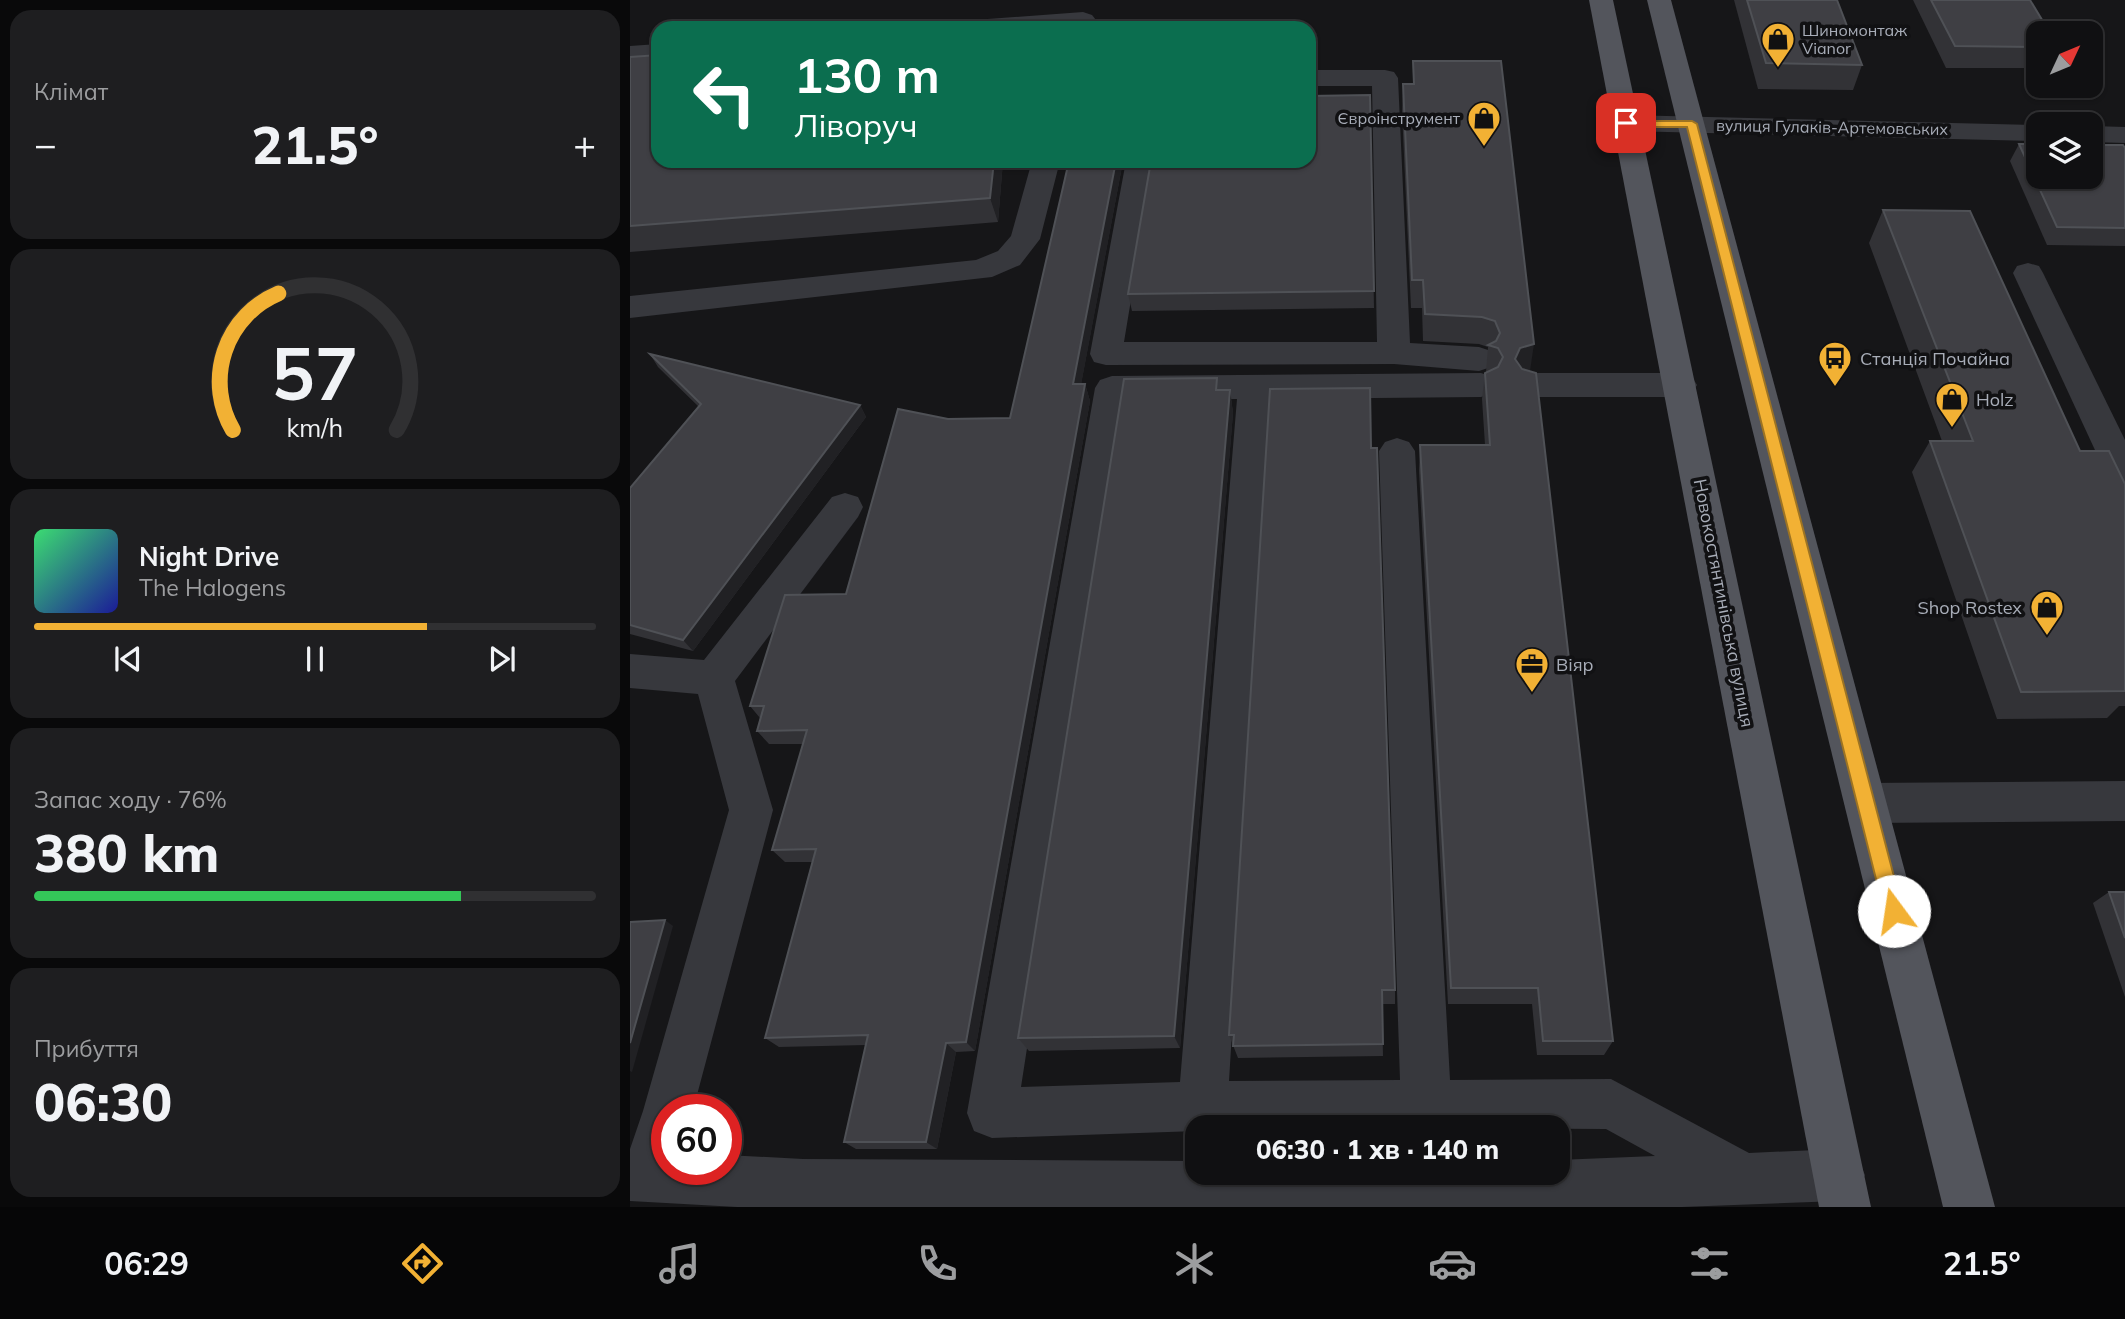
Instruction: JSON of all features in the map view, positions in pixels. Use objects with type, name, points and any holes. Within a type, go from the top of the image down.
[{"type":"main road","name":"Новокостянтинівська вулиця","points":[[1601,0],[1842,1191]]},
{"type":"main road","points":[[1659,0],[1969,1207]]},
{"type":"street","points":[[1084,21],[1101,0]]},
{"type":"street","points":[[630,54],[651,52]]},
{"type":"street","points":[[1316,78],[1385,78],[1394,353]]},
{"type":"street","name":"вулиця Гулаків-Артемовських","points":[[1626,123],[2026,133]]},
{"type":"street","points":[[2103,134],[2125,135]]},
{"type":"street","points":[[630,307],[981,270],[1009,258],[1025,239],[1044,168]]},
{"type":"street","points":[[1139,168],[1106,354],[1394,353],[1480,372],[1255,386],[1112,388],[992,1113],[1203,1106],[1611,1104],[1744,1178]]},
{"type":"street","points":[[2028,274],[2125,476]]},
{"type":"street","points":[[1530,373],[1604,385],[1680,385]]},
{"type":"street","points":[[1203,1106],[1255,386]]},
{"type":"street","points":[[1397,451],[1426,1104]]},
{"type":"street","points":[[715,678],[845,507]]},
{"type":"street","points":[[630,671],[715,678]]},
{"type":"street","points":[[672,1094],[751,810],[715,678]]},
{"type":"street","points":[[1866,803],[2125,801]]},
{"type":"street","points":[[651,1151],[640,1175],[803,1185],[1484,1189],[1744,1178],[1842,1191]]},
{"type":"building","points":[[1747,0],[1837,0],[1862,65],[1766,63]]},
{"type":"building","points":[[1931,0],[2030,0],[2043,21],[2026,21],[2026,47],[1955,46]]},
{"type":"building","points":[[651,56],[651,168],[993,168],[990,198],[630,226],[630,57]]},
{"type":"building","points":[[1413,61],[1501,61],[1534,344],[1520,348],[1515,359],[1522,369],[1536,373],[1613,1041],[1543,1041],[1538,988],[1451,988],[1420,445],[1490,445],[1485,373],[1498,367],[1503,357],[1498,348],[1488,345],[1496,341],[1500,333],[1495,321],[1482,317],[1425,314],[1423,280],[1412,280],[1403,84],[1414,84]]},
{"type":"building","points":[[1370,95],[1374,291],[1128,294],[1150,168],[1316,168],[1316,96]]},
{"type":"building","points":[[2019,144],[2026,144],[2026,159]]},
{"type":"building","points":[[2103,145],[2123,145],[2125,228],[2057,227],[2040,189],[2103,189]]},
{"type":"building","points":[[1067,168],[1115,168],[1073,384],[1085,384],[966,1042],[946,1043],[926,1142],[844,1142],[868,1035],[765,1038],[816,849],[772,850],[807,730],[757,731],[764,706],[750,706],[785,595],[846,594],[898,409],[948,419],[1010,418]]},
{"type":"building","points":[[1883,210],[1970,211],[2080,451],[2109,451],[2125,484],[2125,691],[2021,692],[1930,441],[1973,441]]},
{"type":"building","points":[[650,354],[860,405],[683,640],[630,625],[630,488],[701,404]]},
{"type":"building","points":[[1217,378],[1216,390],[1230,390],[1174,1036],[1018,1038],[1124,379]]},
{"type":"building","points":[[1370,388],[1371,448],[1377,448],[1395,990],[1382,990],[1383,1044],[1233,1046],[1234,1035],[1229,1035],[1270,389]]},
{"type":"building","points":[[2109,892],[2125,892],[2125,938]]},
{"type":"building","points":[[665,920],[630,1043],[630,922]]},
{"type":"place","name":"Шиномонтаж Vianor","points":[[1778,69]]},
{"type":"place","name":"Євроiнструмент","points":[[1484,148]]},
{"type":"place","name":"Станція Почайна","points":[[1835,388]]},
{"type":"place","name":"Holz","points":[[1952,429]]},
{"type":"place","name":"Shop Rostex","points":[[2047,637]]},
{"type":"place","name":"Віяр","points":[[1532,694]]},
{"type":"route","points":[[1626,123],[1692,124],[1894,911]]}]
